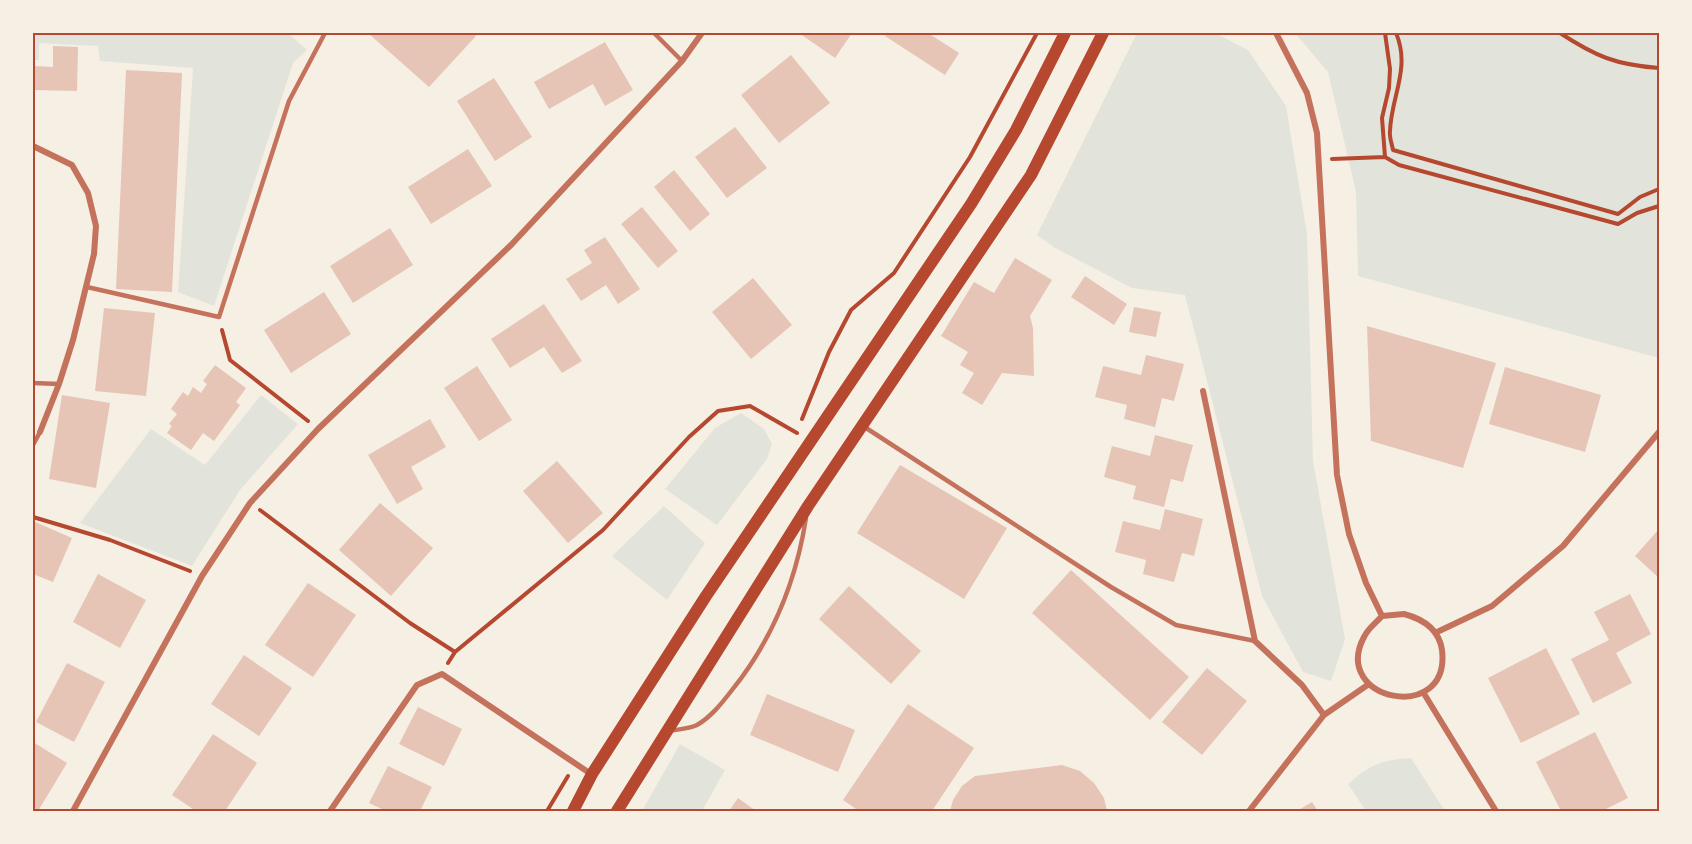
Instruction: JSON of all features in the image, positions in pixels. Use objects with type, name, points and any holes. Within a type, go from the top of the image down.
[{"type":"main road","points":[[573,811],[592,774],[706,596],[971,204],[1016,130],[1065,33]]},
{"type":"main road","points":[[617,811],[808,506],[1031,175],[1103,33]]},
{"type":"street","points":[[73,811],[202,576],[250,502],[318,429],[511,245],[682,61],[702,33]]},
{"type":"street","points":[[1276,33],[1307,93],[1320,159],[1326,317],[1337,475],[1349,534],[1366,583],[1382,616]]},
{"type":"street","points":[[33,146],[72,165],[88,193],[96,226],[94,255],[87,288],[59,384],[40,432]]},
{"type":"street","points":[[1203,392],[1256,641],[1302,685],[1324,715]]},
{"type":"street","points":[[1435,633],[1492,606],[1549,559],[1563,546],[1659,432]]},
{"type":"street","points":[[1404,614],[1416,618],[1435,633],[1443,658],[1440,671],[1423,692],[1400,698],[1388,696],[1369,684],[1361,672],[1359,648],[1364,636],[1382,616],[1404,614]]},
{"type":"street","points":[[330,811],[417,685],[442,674],[575,765],[592,774]]},
{"type":"street","points":[[1249,811],[1324,715],[1369,684]]},
{"type":"street","points":[[1423,692],[1496,811]]},
{"type":"lane","points":[[87,288],[219,317],[289,101],[326,33]]},
{"type":"lane","points":[[654,33],[682,61]]},
{"type":"lane","points":[[33,383],[59,384]]},
{"type":"lane","points":[[863,426],[1111,587],[1176,625],[1256,641]]},
{"type":"lane","points":[[33,445],[40,432]]},
{"type":"lane","points":[[664,733],[695,726],[707,718],[741,679],[767,640],[786,598],[801,550],[808,506]]},
{"type":"path","points":[[794,438],[829,352],[852,310],[894,273],[970,157],[1037,33]]},
{"type":"path","points":[[1385,33],[1390,69],[1389,88],[1382,118],[1385,157]]},
{"type":"path","points":[[1396,33],[1402,47],[1399,92],[1389,132],[1393,150],[1618,214],[1640,197],[1659,189]]},
{"type":"path","points":[[1560,33],[1594,55],[1634,66],[1659,68]]},
{"type":"path","points":[[1320,159],[1385,157],[1399,165],[1618,224],[1637,213],[1659,206]]},
{"type":"path","points":[[219,317],[230,360],[318,429]]},
{"type":"path","points":[[442,674],[455,652],[603,530],[689,436],[718,411],[750,406],[812,441]]},
{"type":"path","points":[[250,502],[410,623],[455,652]]},
{"type":"path","points":[[33,517],[110,540],[202,576]]},
{"type":"path","points":[[547,811],[575,765]]},
{"type":"shaded area","points":[[33,33],[288,33],[307,50],[293,63],[214,306],[178,292],[193,68],[100,61],[98,46],[39,43],[39,60],[33,60]]},
{"type":"shaded area","points":[[1137,33],[1215,33],[1248,50],[1286,106],[1307,234],[1313,461],[1345,639],[1331,681],[1303,672],[1262,596],[1185,295],[1132,288],[1055,248],[1037,235]]},
{"type":"shaded area","points":[[1295,33],[1659,33],[1659,358],[1358,276],[1356,192],[1328,72]]},
{"type":"shaded area","points":[[261,395],[298,424],[240,490],[192,566],[80,523],[151,429],[205,465]]},
{"type":"shaded area","points":[[741,413],[764,429],[772,444],[767,459],[717,525],[665,489],[715,428]]},
{"type":"shaded area","points":[[664,506],[705,543],[667,600],[612,556]]},
{"type":"shaded area","points":[[680,744],[725,770],[702,811],[647,811],[643,809]]},
{"type":"shaded area","points":[[1411,758],[1445,811],[1366,811],[1348,784],[1377,764]]},
{"type":"building","points":[[368,33],[473,33],[476,36],[429,87]]},
{"type":"building","points":[[799,33],[852,33],[835,58]]},
{"type":"building","points":[[887,33],[928,33],[959,53],[945,75],[885,36]]},
{"type":"building","points":[[605,42],[633,90],[605,106],[593,84],[549,109],[534,82]]},
{"type":"building","points":[[53,46],[78,47],[77,91],[33,90],[33,66],[53,67]]},
{"type":"building","points":[[791,55],[830,103],[779,143],[741,95]]},
{"type":"building","points":[[126,70],[182,73],[172,292],[116,289]]},
{"type":"building","points":[[494,78],[532,137],[495,161],[457,101]]},
{"type":"building","points":[[735,127],[767,168],[727,198],[695,157]]},
{"type":"building","points":[[468,149],[492,186],[431,224],[408,187]]},
{"type":"building","points":[[674,170],[710,214],[690,231],[654,187]]},
{"type":"building","points":[[642,207],[678,251],[658,268],[621,224]]},
{"type":"building","points":[[390,228],[413,265],[353,303],[330,266]]},
{"type":"building","points":[[605,237],[640,289],[618,304],[606,285],[581,301],[566,279],[592,263],[584,250]]},
{"type":"building","points":[[1015,258],[1052,280],[1030,316],[1033,328],[1034,376],[1002,373],[982,405],[962,393],[974,373],[960,365],[968,352],[941,336],[974,282],[994,293]]},
{"type":"building","points":[[1085,276],[1127,304],[1114,325],[1071,297]]},
{"type":"building","points":[[753,278],[792,325],[751,359],[712,312]]},
{"type":"building","points":[[324,292],[351,334],[291,373],[264,330]]},
{"type":"building","points":[[544,304],[582,361],[562,373],[544,347],[510,368],[491,339]]},
{"type":"building","points":[[1134,307],[1161,312],[1156,337],[1129,332]]},
{"type":"building","points":[[104,308],[155,313],[146,396],[95,391]]},
{"type":"building","points":[[1367,326],[1496,363],[1463,468],[1371,441]]},
{"type":"building","points":[[1146,355],[1184,364],[1174,401],[1162,398],[1155,427],[1124,419],[1127,405],[1095,397],[1103,366],[1141,375]]},
{"type":"building","points":[[215,365],[246,388],[236,402],[240,405],[214,441],[203,433],[191,450],[167,433],[172,426],[169,424],[177,414],[171,409],[183,392],[188,396],[193,387],[201,393],[207,384],[203,381]]},
{"type":"building","points":[[477,366],[512,420],[479,441],[444,388]]},
{"type":"building","points":[[1505,367],[1601,395],[1585,452],[1489,424]]},
{"type":"building","points":[[62,395],[110,403],[96,488],[49,479]]},
{"type":"building","points":[[430,419],[446,447],[411,467],[423,489],[397,504],[368,455]]},
{"type":"building","points":[[1155,435],[1193,445],[1183,482],[1171,479],[1164,507],[1133,499],[1136,486],[1104,477],[1112,446],[1150,456]]},
{"type":"building","points":[[557,461],[603,513],[568,543],[523,491]]},
{"type":"building","points":[[900,465],[1007,528],[964,599],[857,533]]},
{"type":"building","points":[[380,503],[433,548],[391,596],[339,550]]},
{"type":"building","points":[[1165,509],[1203,519],[1194,556],[1182,553],[1174,582],[1143,574],[1146,560],[1115,552],[1123,521],[1160,530]]},
{"type":"building","points":[[33,521],[72,538],[53,582],[33,574]]},
{"type":"building","points":[[1659,529],[1659,578],[1635,556]]},
{"type":"building","points":[[1071,570],[1189,677],[1150,720],[1032,613]]},
{"type":"building","points":[[98,574],[146,600],[120,648],[73,622]]},
{"type":"building","points":[[308,583],[356,615],[313,677],[265,645]]},
{"type":"building","points":[[849,586],[921,651],[891,684],[819,619]]},
{"type":"building","points":[[1630,594],[1651,634],[1616,653],[1632,683],[1593,703],[1571,659],[1609,640],[1594,612]]},
{"type":"building","points":[[1546,648],[1580,714],[1521,743],[1488,678]]},
{"type":"building","points":[[244,655],[292,688],[259,736],[211,704]]},
{"type":"building","points":[[67,663],[105,682],[74,742],[36,722]]},
{"type":"building","points":[[1207,668],[1247,701],[1202,755],[1162,722]]},
{"type":"building","points":[[767,694],[855,730],[838,772],[750,735]]},
{"type":"building","points":[[908,704],[974,748],[932,811],[859,811],[843,800]]},
{"type":"building","points":[[418,707],[462,729],[444,766],[399,744]]},
{"type":"building","points":[[1595,732],[1628,798],[1602,811],[1561,811],[1536,762]]},
{"type":"building","points":[[213,734],[257,763],[225,811],[196,811],[172,795]]},
{"type":"building","points":[[33,742],[67,763],[38,811],[33,811]]},
{"type":"building","points":[[1062,765],[1080,771],[1094,783],[1104,798],[1107,811],[950,811],[953,800],[962,786],[975,776]]},
{"type":"building","points":[[388,766],[432,787],[420,811],[386,811],[369,803]]},
{"type":"building","points":[[738,798],[756,811],[729,811]]},
{"type":"building","points":[[1312,802],[1318,811],[1297,811]]}]
